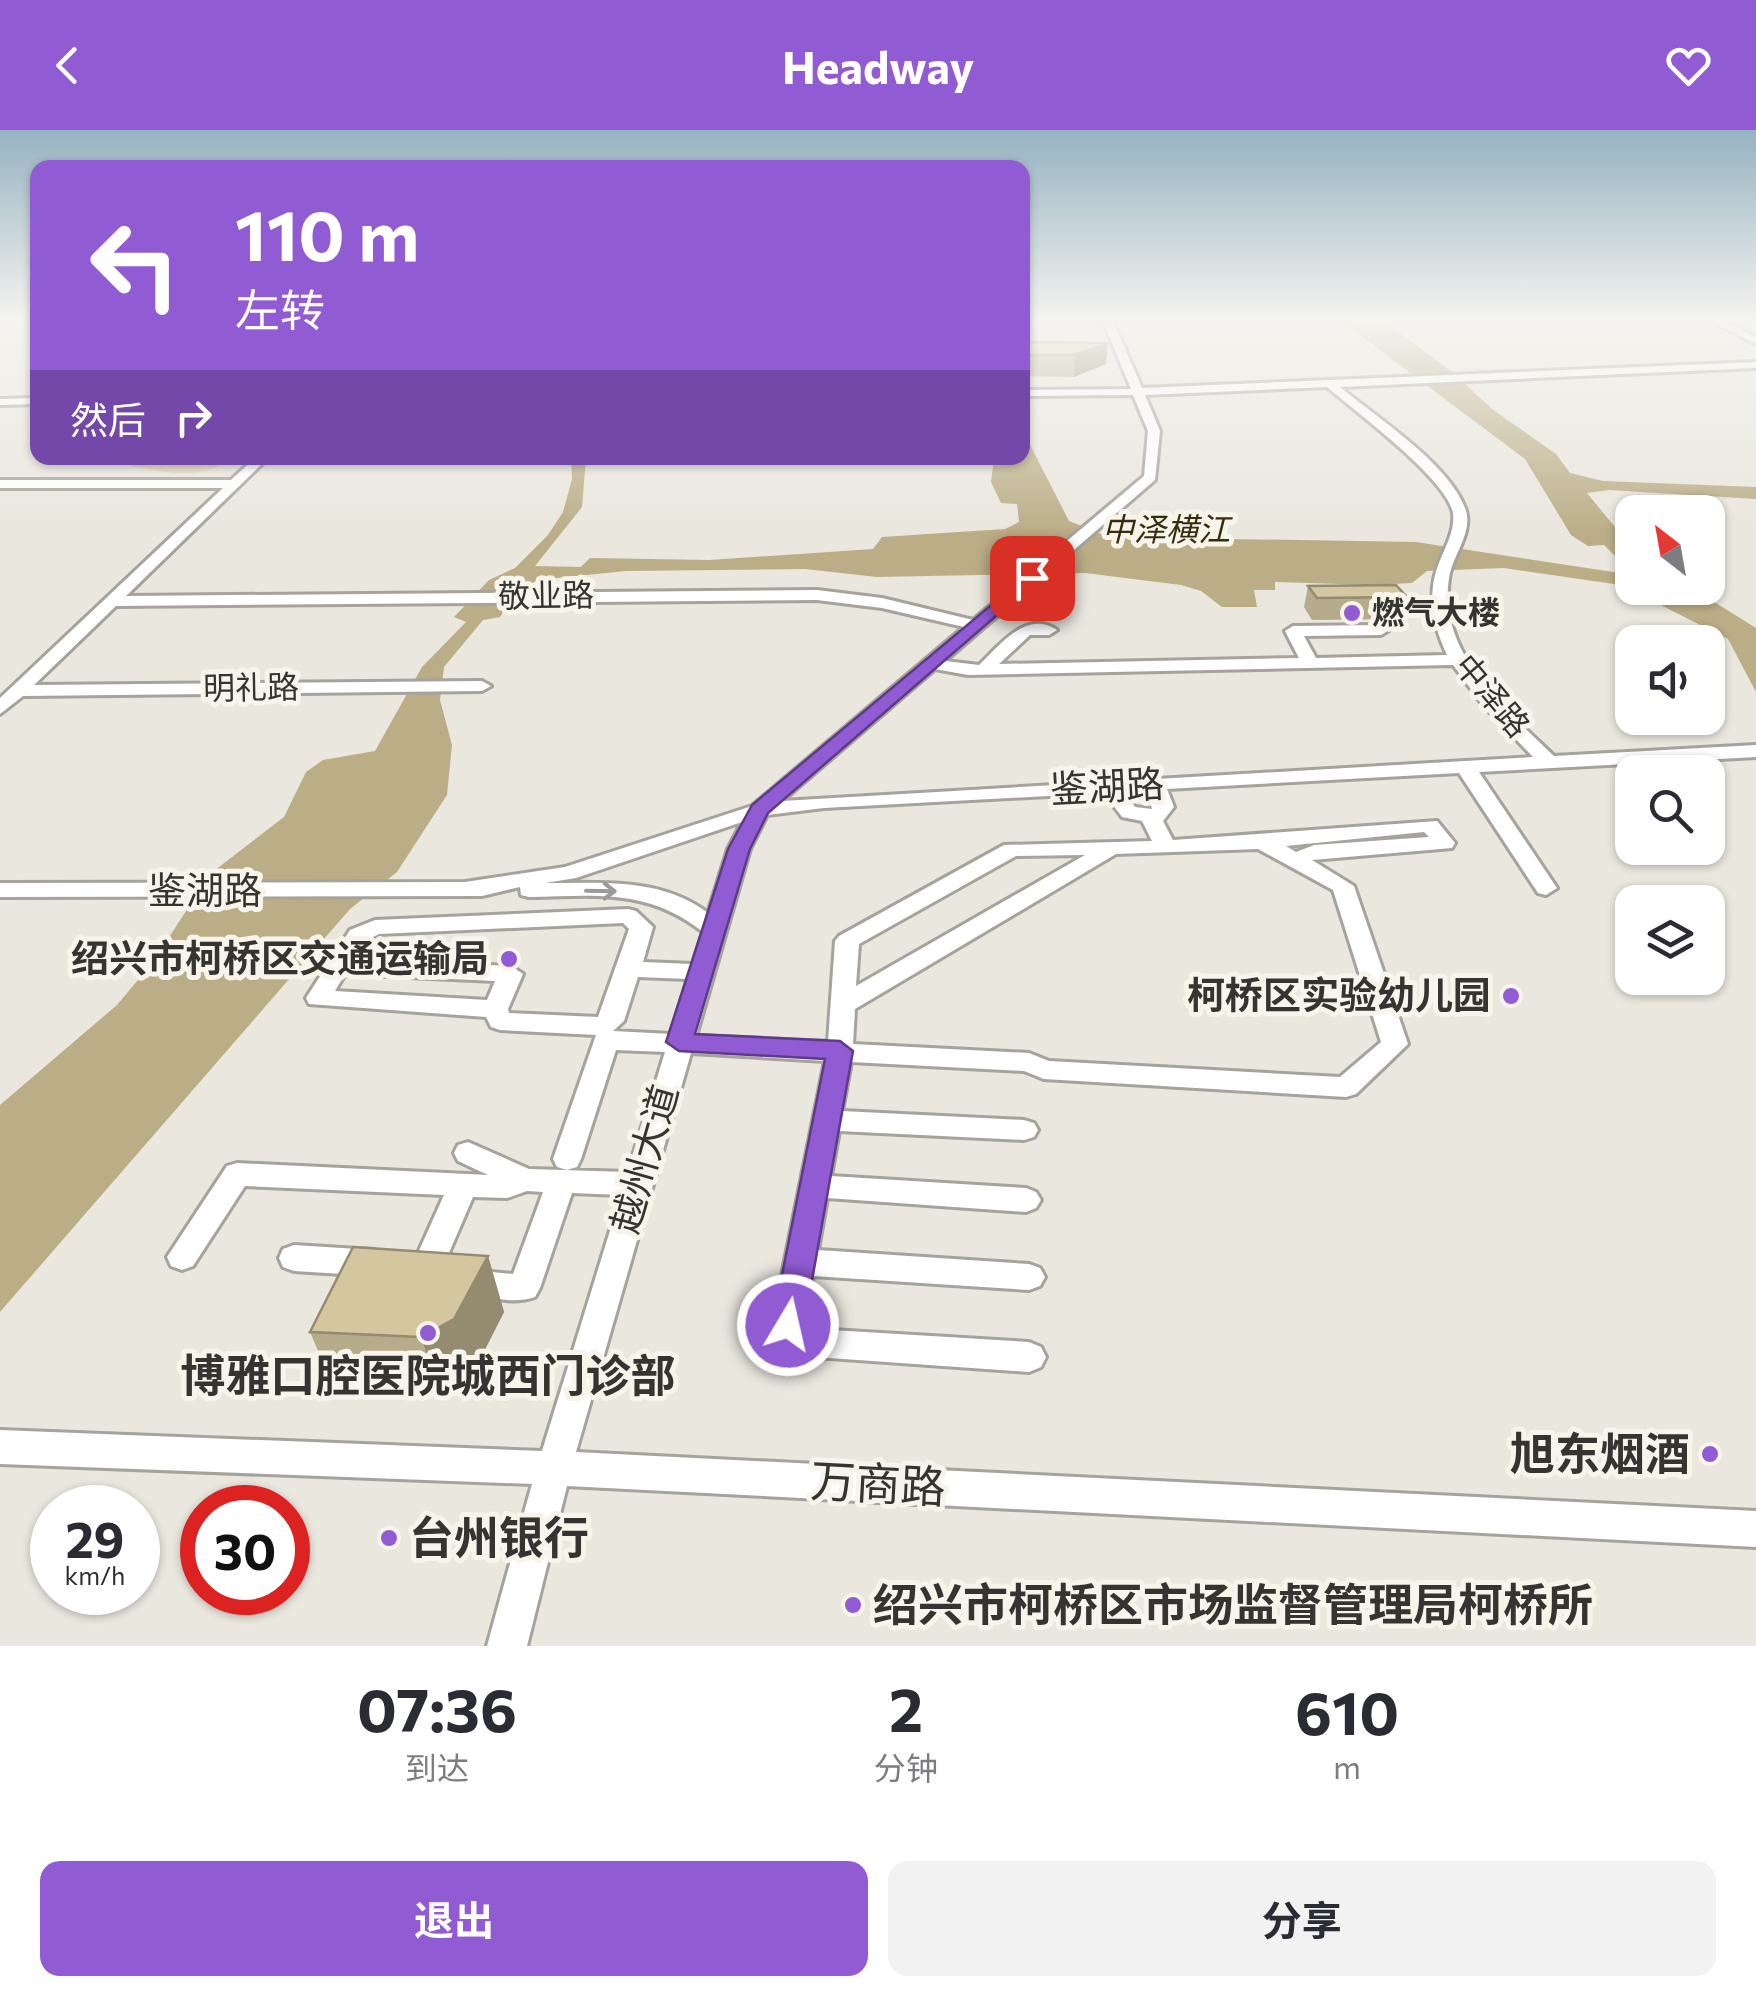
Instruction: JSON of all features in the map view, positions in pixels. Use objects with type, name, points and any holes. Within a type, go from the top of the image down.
[{"type":"street","name":"越州大道","points":[[507,1646],[554,1468],[739,849],[760,810],[1150,477],[1154,430],[1139,392]]},
{"type":"street","points":[[1030,393],[1145,392]]},
{"type":"street","name":"中泽路","points":[[1339,392],[1454,497],[1462,524],[1442,573],[1440,617],[1459,660],[1550,763]]},
{"type":"street","points":[[0,402],[30,402]]},
{"type":"street","points":[[0,708],[255,465]]},
{"type":"street","points":[[0,484],[235,484]]},
{"type":"street","name":"敬业路","points":[[114,601],[817,595],[882,602],[975,626]]},
{"type":"street","points":[[984,669],[1026,630],[1049,630]]},
{"type":"street","points":[[1310,663],[1293,632],[1381,630]]},
{"type":"street","points":[[930,663],[984,669],[1459,660]]},
{"type":"street","name":"明礼路","points":[[19,691],[482,686]]},
{"type":"street","name":"鉴湖路","points":[[0,890],[468,888],[568,872],[760,810],[824,802],[1756,751]]},
{"type":"street","points":[[1466,768],[1546,888]]},
{"type":"street","points":[[1110,786],[1129,814],[1152,816],[1164,808],[1155,784]]},
{"type":"street","points":[[1152,816],[1166,847]]},
{"type":"street","points":[[1028,1357],[797,1338],[788,1325],[840,1051],[847,942],[1012,850],[1070,846],[1110,850],[1262,842],[1279,837],[1430,825],[1444,843],[1314,851],[1296,860]]},
{"type":"street","points":[[491,1286],[524,1288],[606,1040],[1029,1062],[1044,1070],[1346,1088],[1395,1044],[1344,886],[1262,842]]},
{"type":"street","points":[[843,1005],[1110,850]]},
{"type":"street","points":[[468,888],[658,892],[695,912],[714,929]]},
{"type":"street","points":[[518,919],[525,890]]},
{"type":"street","points":[[338,966],[511,974],[495,1009],[500,1020],[602,1026],[610,1021],[629,969],[640,927],[638,920],[608,914],[364,928],[338,966],[318,998],[495,1009]]},
{"type":"street","points":[[629,969],[700,972]]},
{"type":"street","points":[[826,1120],[1024,1130]]},
{"type":"street","points":[[468,1153],[526,1180]]},
{"type":"street","points":[[182,1256],[237,1174],[508,1188],[564,1170],[638,1184]]},
{"type":"street","points":[[294,1258],[428,1267],[462,1184]]},
{"type":"street","points":[[813,1186],[1026,1200]]},
{"type":"street","points":[[798,1262],[1029,1277]]},
{"type":"street","name":"万商路","points":[[0,1448],[554,1468],[1756,1529]]},
{"type":"shaded area","points":[[1435,392],[1473,392],[1556,454],[1570,473],[1603,481],[1756,487],[1756,499],[1609,490],[1587,493],[1615,527],[1615,556],[1604,545],[1588,546],[1571,535],[1525,459]]},
{"type":"shaded area","points":[[1030,445],[1069,521],[1109,537],[1416,542],[1615,572],[1615,584],[1504,568],[1427,571],[1412,583],[1275,582],[1275,590],[1254,590],[1257,607],[1222,607],[1201,591],[1181,585],[1085,573],[877,577],[805,569],[626,571],[537,580],[512,599],[500,617],[483,620],[444,667],[440,700],[452,745],[447,795],[397,872],[350,909],[0,1312],[0,1105],[117,1005],[153,962],[210,874],[284,817],[306,772],[323,760],[375,751],[422,667],[466,622],[454,617],[489,580],[515,568],[548,535],[563,512],[572,479],[571,465],[585,465],[582,507],[535,566],[581,567],[590,558],[709,560],[873,549],[882,537],[1005,529],[1019,522],[1017,504],[1001,503],[991,482],[993,465],[1030,465]]},
{"type":"shaded area","points":[[133,465],[219,465],[195,473]]},
{"type":"shaded area","points":[[1661,605],[1719,605],[1756,628],[1756,692],[1725,637],[1725,625],[1700,625]]},
{"type":"building","points":[[1396,585],[1407,597],[1317,598],[1308,586]]},
{"type":"building","points":[[353,1247],[488,1256],[454,1319],[421,1337],[310,1332]]},
{"type":"place","name":"燃气大楼","points":[[1352,613]]},
{"type":"place","name":"绍兴市柯桥区交通运输局","points":[[509,959]]},
{"type":"place","name":"柯桥区实验幼儿园","points":[[1511,996]]},
{"type":"place","name":"博雅口腔医院城西门诊部","points":[[428,1333]]},
{"type":"place","name":"旭东烟酒","points":[[1710,1454]]},
{"type":"place","name":"台州银行","points":[[389,1538]]},
{"type":"place","name":"绍兴市柯桥区市场监督管理局柯桥所","points":[[853,1605]]},
{"type":"route","points":[[788,1325],[840,1051],[679,1042],[739,849],[760,810],[1032,578]]},
{"type":"water label","name":"中泽横江","points":[[1166,530]]}]
